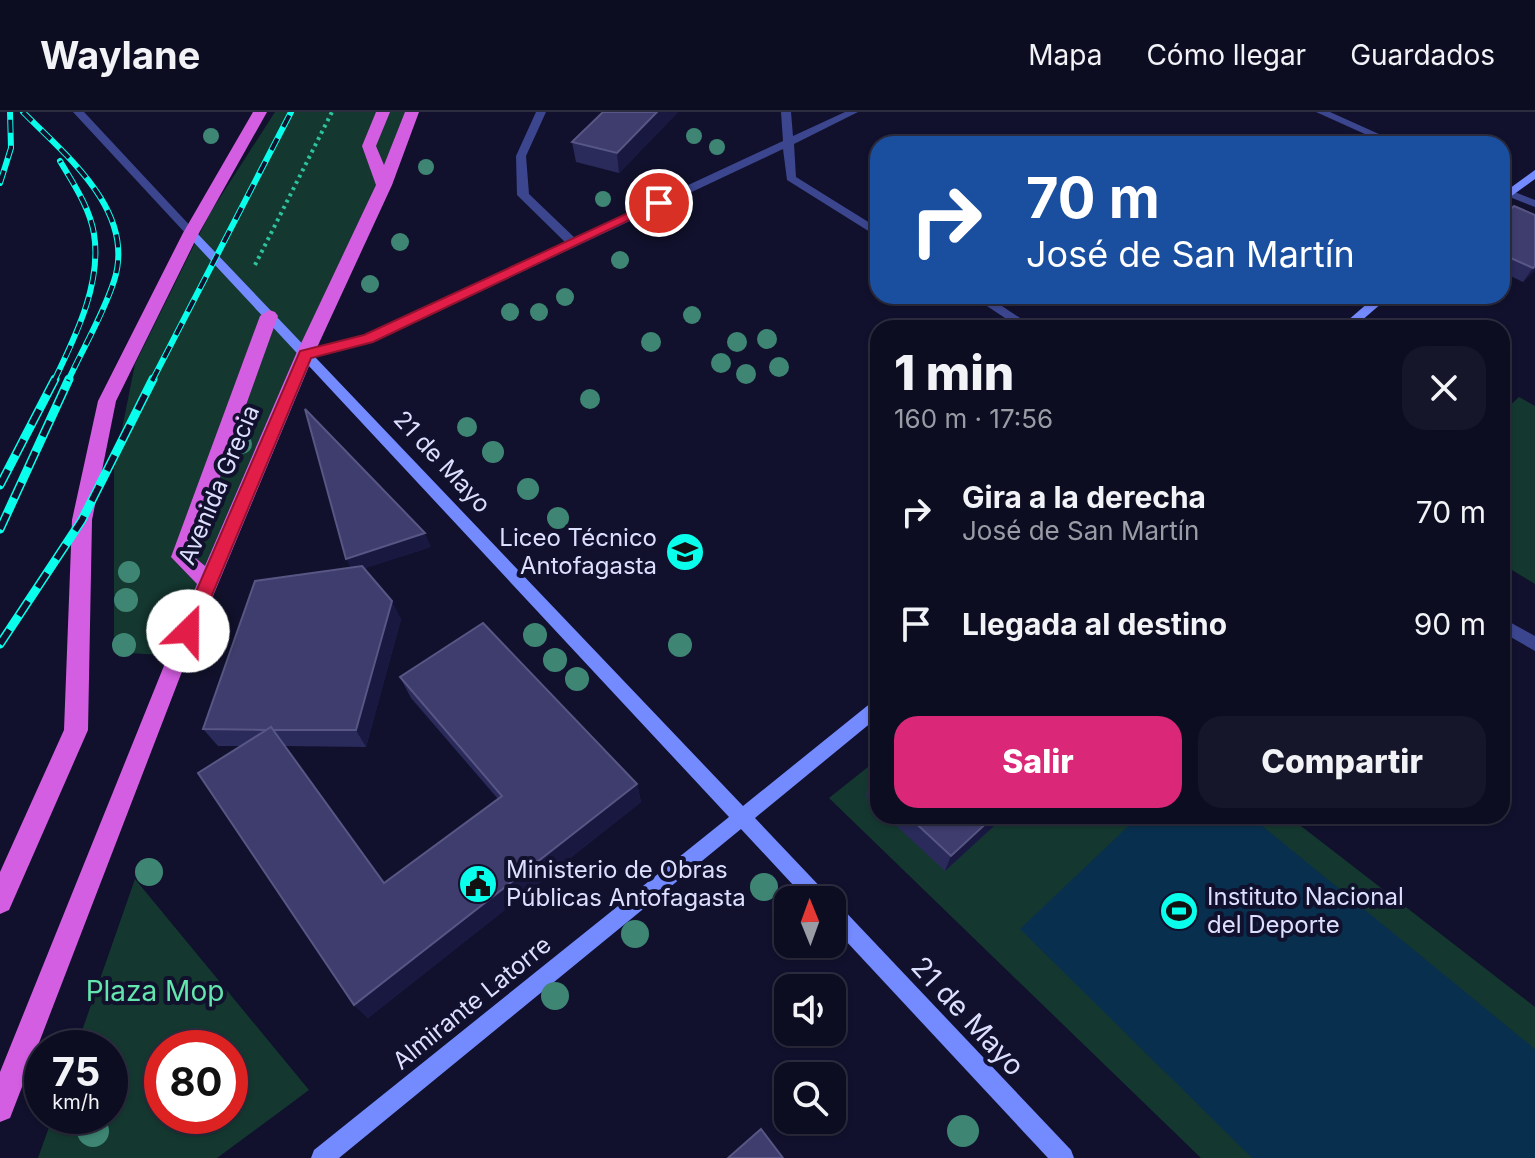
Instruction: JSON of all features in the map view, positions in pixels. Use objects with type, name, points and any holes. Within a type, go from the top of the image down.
[{"type":"highway","points":[[0,901],[76,730],[82,520],[107,401],[191,233],[260,112]]},
{"type":"highway","points":[[383,112],[369,146],[384,185]]},
{"type":"highway","name":"Avenida Grecia","points":[[0,1108],[208,582],[305,354],[384,185],[412,112]]},
{"type":"highway","points":[[208,582],[181,557],[269,316]]},
{"type":"main road","points":[[1510,191],[1535,173]]},
{"type":"main road","name":"21 de Mayo","points":[[191,233],[807,886]]},
{"type":"main road","points":[[1355,320],[1374,304]]},
{"type":"main road","name":"Almirante Latorre","points":[[322,1158],[870,713]]},
{"type":"main road","name":"21 de Mayo","points":[[846,927],[1063,1158]]},
{"type":"street","points":[[78,112],[191,233]]},
{"type":"street","points":[[541,112],[521,156],[523,195],[573,243]]},
{"type":"street","points":[[786,112],[786,144],[791,178],[870,228]]},
{"type":"street","points":[[305,354],[368,339],[853,112]]},
{"type":"street","points":[[1321,112],[1377,136]]},
{"type":"street","points":[[1510,196],[1535,204]]},
{"type":"street","points":[[991,304],[1016,320]]},
{"type":"street","points":[[1510,629],[1535,644]]},
{"type":"path","points":[[243,289],[332,112]]},
{"type":"green space","points":[[275,112],[408,112],[177,656],[114,652],[114,469],[135,364],[210,213]]},
{"type":"green space","points":[[1519,397],[1535,406],[1535,584],[1510,569],[1510,405]]},
{"type":"green space","name":"Instituto Nacional del Deporte","points":[[870,765],[870,824],[1298,824],[1535,1007],[1535,1158],[1201,1158],[829,798]]},
{"type":"green space","name":"Plaza Mop","points":[[135,879],[309,1090],[217,1158],[38,1158],[47,1134],[128,1134],[128,1030],[82,1030]]},
{"type":"water","name":"Instituto Nacional del Deporte","points":[[1131,824],[1260,824],[1535,1049],[1535,1158],[1252,1158],[1020,929]]},
{"type":"building","points":[[603,112],[657,112],[617,153],[572,142]]},
{"type":"building","points":[[1514,206],[1535,215],[1533,268],[1510,258],[1510,210]]},
{"type":"building","points":[[305,409],[425,533],[346,559]]},
{"type":"building","points":[[362,566],[392,601],[356,730],[273,730],[271,727],[267,730],[203,729],[255,581]]},
{"type":"building","points":[[483,623],[637,784],[354,1005],[198,773],[271,727],[384,883],[502,796],[400,677]]},
{"type":"building","points":[[917,824],[985,824],[951,856]]},
{"type":"building","points":[[761,1129],[783,1158],[728,1158]]},
{"type":"railway","points":[[0,183],[11,148],[10,112]]},
{"type":"railway","points":[[23,112],[93,186],[115,231],[118,255],[114,281],[69,379]]},
{"type":"railway","points":[[152,381],[291,112]]},
{"type":"railway","points":[[54,380],[85,310],[95,253],[89,215],[60,161]]},
{"type":"railway","points":[[0,529],[69,379]]},
{"type":"railway","points":[[0,644],[82,520],[153,379]]},
{"type":"railway","points":[[0,485],[54,380]]},
{"type":"place","name":"Liceo Técnico Antofagasta","points":[[685,552]]},
{"type":"place","name":"Ministerio de Obras Públicas Antofagasta","points":[[478,884]]},
{"type":"place","name":"Instituto Nacional del Deporte","points":[[1179,911]]},
{"type":"route","points":[[188,631],[305,354],[368,339],[659,203]]}]
